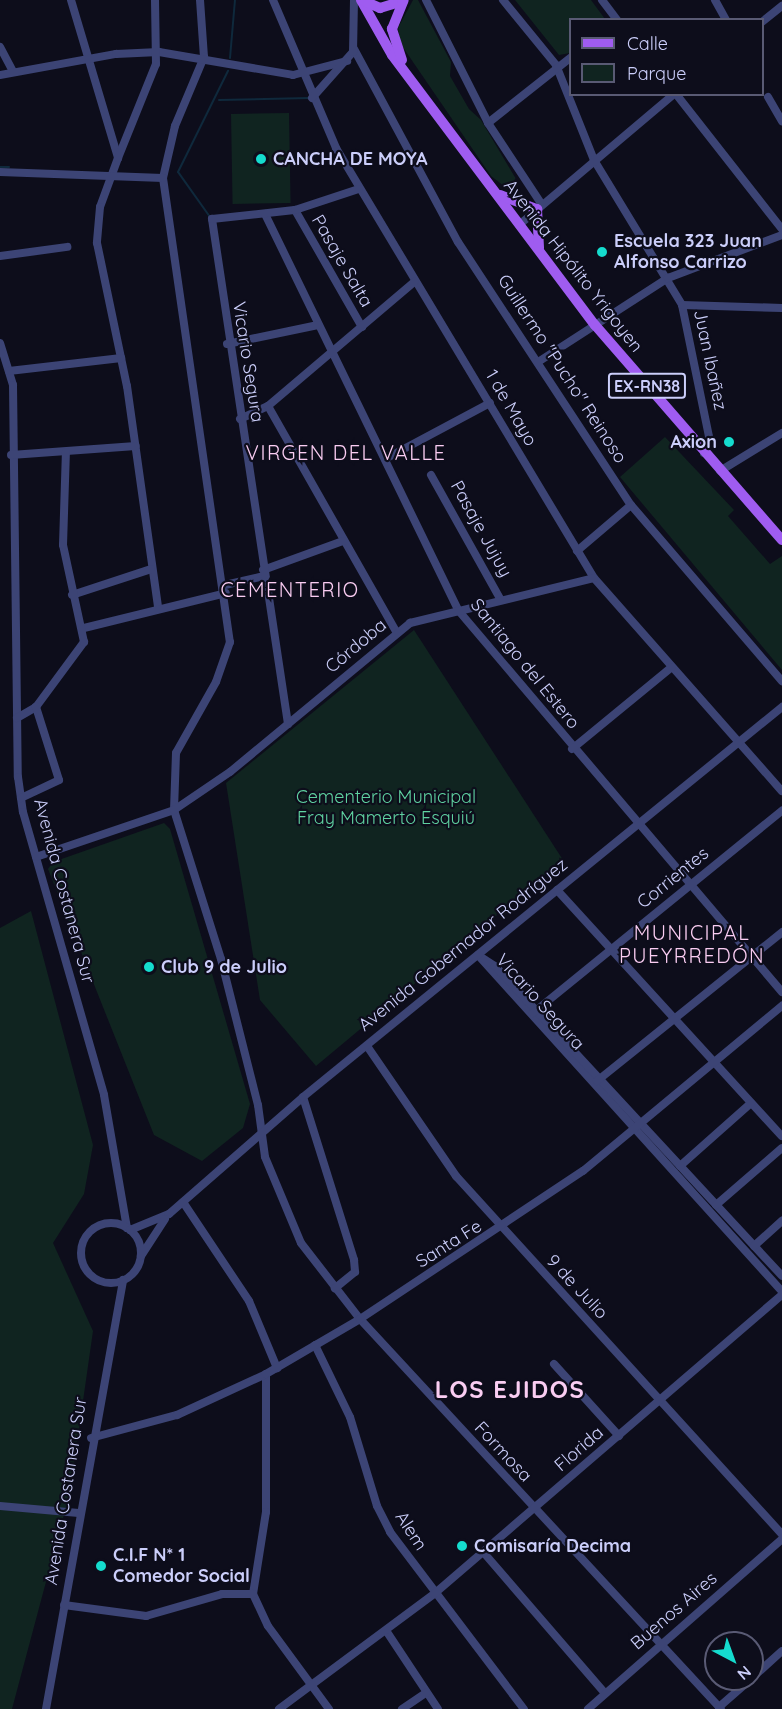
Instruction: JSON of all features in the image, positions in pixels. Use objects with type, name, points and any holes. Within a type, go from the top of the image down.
[{"type":"main road","name":"EX-RN38","points":[[362,0],[380,8],[404,0]]},
{"type":"main road","name":"Avenida Hipólito Yrigoyen","points":[[362,0],[388,49],[595,326],[782,540]]},
{"type":"main road","name":"Avenida Hipólito Yrigoyen","points":[[404,0],[393,40],[417,86]]},
{"type":"main road","points":[[497,194],[540,207],[541,254]]},
{"type":"street","points":[[71,0],[91,59],[118,158]]},
{"type":"street","points":[[155,0],[159,52],[109,180],[96,229],[136,446],[158,607]]},
{"type":"street","points":[[0,172],[109,180],[163,178],[175,126],[204,57],[200,0]]},
{"type":"street","name":"1 de Mayo","points":[[273,0],[312,98],[359,189],[594,578],[737,743],[782,791]]},
{"type":"street","points":[[312,98],[347,61],[354,49],[354,0]]},
{"type":"street","points":[[426,0],[488,123],[540,207]]},
{"type":"street","name":"Juan Ibañez","points":[[503,0],[556,65],[594,160],[668,278],[682,305],[709,437],[704,453]]},
{"type":"street","points":[[602,0],[616,18]]},
{"type":"street","points":[[715,0],[725,18]]},
{"type":"street","points":[[764,21],[781,9]]},
{"type":"street","points":[[0,47],[13,71]]},
{"type":"street","name":"Guillermo \"Pucho\" Reinoso","points":[[354,49],[458,242],[631,505],[782,681]]},
{"type":"street","points":[[0,75],[91,59],[159,52],[204,57],[255,71],[304,74],[347,61]]},
{"type":"street","points":[[488,123],[556,65],[569,58]]},
{"type":"street","points":[[519,225],[673,96]]},
{"type":"street","points":[[677,96],[782,229]]},
{"type":"street","points":[[768,97],[782,121]]},
{"type":"street","name":"Formosa","points":[[163,178],[225,589],[230,642],[216,682],[176,753],[174,810],[220,959],[262,1132],[290,1221],[335,1288],[360,1319],[720,1708]]},
{"type":"street","points":[[265,214],[295,210],[359,189]]},
{"type":"street","name":"Pasaje Salta","points":[[295,210],[362,327]]},
{"type":"street","name":"Vicario Segura","points":[[265,214],[212,219],[227,344],[288,724]]},
{"type":"street","name":"Santiago del Estero","points":[[265,214],[458,610],[572,749],[782,992]]},
{"type":"street","points":[[538,362],[668,278],[782,235]]},
{"type":"street","points":[[0,256],[67,248]]},
{"type":"street","points":[[240,419],[268,406],[414,282]]},
{"type":"street","points":[[682,305],[782,308]]},
{"type":"street","points":[[227,344],[318,325]]},
{"type":"street","name":"Avenida Costanera Sur","points":[[0,343],[9,371],[21,798],[104,1095],[129,1229]]},
{"type":"street","points":[[9,371],[121,358]]},
{"type":"street","points":[[385,459],[490,403]]},
{"type":"street","points":[[268,406],[343,541],[398,633]]},
{"type":"street","points":[[720,471],[782,433]]},
{"type":"street","points":[[11,455],[136,446]]},
{"type":"street","points":[[17,718],[36,707],[82,650],[84,628],[72,596],[63,545],[66,452]]},
{"type":"street","name":"Pasaje Jujuy","points":[[431,475],[501,600]]},
{"type":"street","points":[[578,551],[631,505]]},
{"type":"street","points":[[84,628],[225,589],[343,541]]},
{"type":"street","points":[[72,596],[152,569]]},
{"type":"street","name":"Córdoba","points":[[36,857],[174,810],[288,724],[410,623],[594,578]]},
{"type":"street","points":[[572,749],[672,667]]},
{"type":"street","points":[[21,798],[59,780],[36,707]]},
{"type":"street","name":"Avenida Gobernador Rodríguez","points":[[141,1257],[169,1214],[262,1132],[637,823],[782,707]]},
{"type":"street","name":"Corrientes","points":[[529,1017],[782,811]]},
{"type":"street","points":[[557,890],[782,1136]]},
{"type":"street","points":[[592,1085],[782,932]]},
{"type":"street","name":"Vicario Segura","points":[[478,955],[536,1010],[782,1276]]},
{"type":"street","name":"Vicario Segura","points":[[478,955],[529,1017],[782,1291]]},
{"type":"street","name":"Santa Fe","points":[[91,1438],[177,1415],[266,1374],[360,1319],[502,1229],[641,1123],[782,1006]]},
{"type":"street","name":"9 de Julio","points":[[367,1046],[439,1153],[502,1229],[782,1534]]},
{"type":"street","points":[[303,1097],[354,1260],[355,1272],[335,1288]]},
{"type":"street","points":[[680,1166],[752,1103]]},
{"type":"street","points":[[716,1205],[782,1148]]},
{"type":"street","points":[[183,1202],[249,1301],[277,1368]]},
{"type":"street","name":"Avenida Gobernador Rodríguez","points":[[129,1229],[169,1214]]},
{"type":"street","points":[[754,1245],[782,1221]]},
{"type":"street","points":[[98,1226],[129,1229],[139,1240],[141,1257],[123,1280],[94,1277],[82,1250],[98,1226]]},
{"type":"street","name":"Avenida Costanera Sur","points":[[46,1709],[91,1438],[123,1280]]},
{"type":"street","name":"Florida","points":[[279,1709],[387,1632],[434,1594],[782,1295]]},
{"type":"street","name":"Alem","points":[[315,1345],[350,1418],[376,1506],[434,1594],[524,1709]]},
{"type":"street","points":[[555,1364],[619,1436]]},
{"type":"street","points":[[266,1374],[266,1512],[253,1594],[268,1626],[329,1709]]},
{"type":"street","points":[[0,1506],[78,1513]]},
{"type":"street","name":"Buenos Aires","points":[[588,1709],[782,1539]]},
{"type":"street","points":[[484,1552],[605,1693]]},
{"type":"street","points":[[64,1605],[146,1616],[222,1594],[253,1594]]},
{"type":"street","points":[[387,1632],[438,1709]]},
{"type":"street","points":[[764,1667],[782,1651]]},
{"type":"street","points":[[720,1708],[738,1691]]},
{"type":"street","points":[[402,1709],[426,1693]]},
{"type":"green space","points":[[413,0],[418,0],[451,62],[450,76],[469,109],[481,120],[516,179],[513,193],[491,176],[400,43],[398,28]]},
{"type":"green space","points":[[515,0],[591,0],[604,18],[569,18],[569,53],[559,55]]},
{"type":"green space","name":"CANCHA DE MOYA","points":[[289,113],[291,203],[233,204],[231,114]]},
{"type":"green space","points":[[665,437],[734,510],[728,516],[770,564],[782,556],[782,670],[620,477]]},
{"type":"green space","name":"Cementerio Municipal Fray Mamerto Esquiú","points":[[414,630],[563,860],[316,1066],[260,1000],[226,783]]},
{"type":"green space","name":"Club 9 de Julio","points":[[164,823],[170,829],[250,1104],[243,1128],[202,1161],[154,1135],[48,869],[53,862]]},
{"type":"green space","points":[[31,911],[93,1145],[84,1194],[53,1243],[93,1331],[70,1492],[12,1709],[0,1709],[0,928]]},
{"type":"waterway","points":[[230,58],[235,0]]},
{"type":"waterway","points":[[210,217],[178,172],[228,71]]},
{"type":"waterway","points":[[219,100],[309,98]]},
{"type":"waterway","points":[[0,167],[9,167]]},
{"type":"place","name":"CANCHA DE MOYA","points":[[261,159]]},
{"type":"place","name":"Escuela 323 Juan Alfonso Carrizo","points":[[602,252]]},
{"type":"place","name":"Axion","points":[[729,442]]},
{"type":"place","name":"Club 9 de Julio","points":[[149,967]]},
{"type":"place","name":"Comisaría Decima","points":[[462,1546]]},
{"type":"place","name":"C.I.F N* 1 Comedor Social","points":[[101,1566]]},
{"type":"district","name":"VIRGEN DEL VALLE","points":[[346,452]]},
{"type":"district","name":"CEMENTERIO","points":[[290,589]]},
{"type":"district","name":"MUNICIPAL PUEYRREDÓN","points":[[692,944]]},
{"type":"district","name":"LOS EJIDOS","points":[[510,1390]]}]
